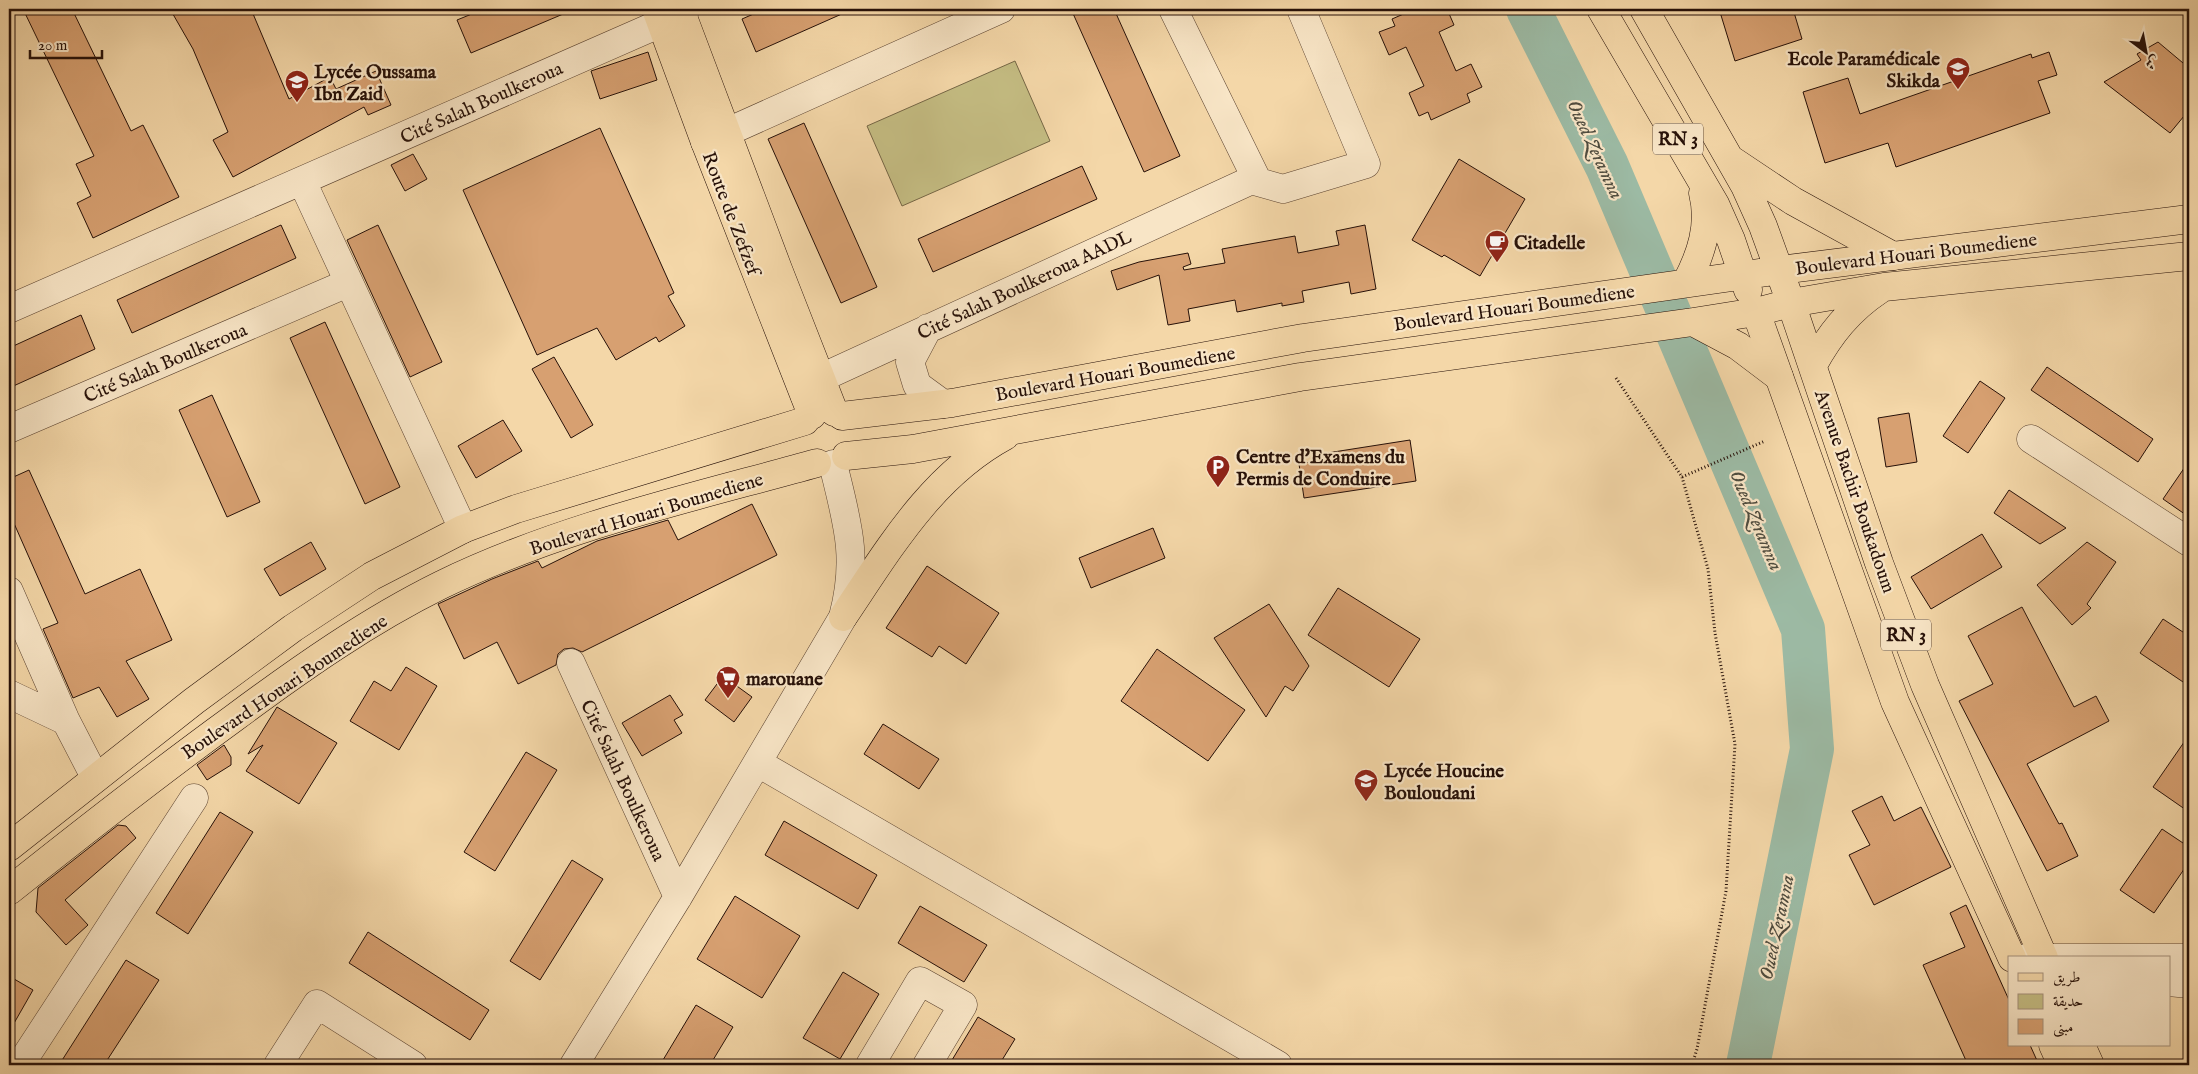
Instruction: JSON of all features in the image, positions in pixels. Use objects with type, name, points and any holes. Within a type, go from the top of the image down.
[{"type":"main road","name":"RN 3","points":[[1601,9],[1719,213],[1743,274]]},
{"type":"main road","name":"Route de Zefzef","points":[[674,13],[716,137],[820,407]]},
{"type":"main road","name":"RN 3","points":[[1651,16],[1745,186],[1780,270]]},
{"type":"main road","points":[[1730,159],[1794,201],[1893,256]]},
{"type":"main road","points":[[1686,282],[1699,258],[1705,231],[1705,202],[1698,175]]},
{"type":"main road","name":"Boulevard Houari Boumediene","points":[[9,847],[95,777],[294,628],[372,576],[463,530],[516,509],[820,407],[943,404],[1303,338],[1743,274],[2189,219]]},
{"type":"main road","name":"Boulevard Houari Boumediene","points":[[9,891],[130,794],[273,689],[362,629],[441,585],[510,554],[569,533],[832,461],[913,449],[1300,376],[1693,322],[1756,312],[1791,303],[1884,287],[2189,256]]},
{"type":"main road","name":"Avenue Bachir Boukadoum","points":[[1780,270],[1876,554],[1925,685],[2028,923],[2038,956]]},
{"type":"main road","name":"Avenue Bachir Boukadoum","points":[[1743,274],[1895,702],[2011,956]]},
{"type":"main road","points":[[1812,364],[1842,320],[1862,302],[1884,287]]},
{"type":"main road","points":[[1693,322],[1738,346],[1779,378]]},
{"type":"main road","points":[[820,407],[853,431],[851,449],[832,461],[804,453],[801,445],[801,428],[820,407]]},
{"type":"main road","points":[[843,617],[905,525],[922,504],[960,467],[999,439],[1020,428]]},
{"type":"main road","points":[[2053,1046],[2062,1065]]},
{"type":"main road","points":[[2081,1046],[2090,1065]]},
{"type":"street","points":[[716,137],[1001,9]]},
{"type":"street","points":[[1173,9],[1256,178],[1251,180]]},
{"type":"street","points":[[1251,180],[1283,189],[1366,164],[1301,9]]},
{"type":"street","name":"Cité Salah Boulkeroua","points":[[9,309],[302,181],[674,13]]},
{"type":"street","name":"Cité Salah Boulkeroua AADL","points":[[820,407],[928,328],[1251,180]]},
{"type":"street","points":[[302,181],[463,530]]},
{"type":"street","name":"Cité Salah Boulkeroua","points":[[9,429],[348,283]]},
{"type":"street","points":[[928,328],[910,362],[917,385],[943,404]]},
{"type":"street","points":[[2031,439],[2189,542]]},
{"type":"street","points":[[586,1061],[678,897],[843,617],[849,593],[851,553],[848,528],[832,461]]},
{"type":"street","points":[[9,591],[66,721],[95,777]]},
{"type":"street","name":"Cité Salah Boulkeroua","points":[[571,663],[678,897]]},
{"type":"street","points":[[9,694],[66,721]]},
{"type":"street","points":[[758,763],[1278,1065]]},
{"type":"street","points":[[20,1065],[194,798]]},
{"type":"street","points":[[2028,923],[2054,942],[2090,956]]},
{"type":"street","points":[[2170,958],[2189,959]]},
{"type":"street","points":[[2170,969],[2189,959]]},
{"type":"street","points":[[870,1065],[920,981],[963,1004],[927,1065]]},
{"type":"street","points":[[2170,982],[2189,984]]},
{"type":"street","points":[[278,1065],[317,1004],[413,1065]]},
{"type":"path","points":[[1616,378],[1682,477],[1708,569],[1716,633],[1736,744],[1726,891],[1697,1049],[1692,1065]]},
{"type":"path","points":[[1682,477],[1765,441]]},
{"type":"green space","points":[[1015,61],[1050,141],[902,206],[867,126]]},
{"type":"building","points":[[23,9],[72,9],[131,131],[143,125],[179,197],[93,238],[77,203],[91,196],[76,164],[94,156]]},
{"type":"building","points":[[170,9],[251,9],[289,99],[330,77],[336,89],[376,71],[391,105],[368,115],[364,107],[233,177],[213,140],[228,132],[193,49]]},
{"type":"building","points":[[484,9],[575,9],[471,53],[457,20]]},
{"type":"building","points":[[765,9],[853,9],[756,52],[742,19]]},
{"type":"building","points":[[1071,9],[1114,9],[1180,156],[1144,172]]},
{"type":"building","points":[[1415,9],[1447,9],[1454,25],[1439,32],[1456,71],[1471,64],[1482,87],[1467,94],[1470,102],[1431,120],[1428,112],[1419,116],[1409,93],[1424,86],[1406,47],[1389,55],[1379,32],[1395,26],[1392,19]]},
{"type":"building","points":[[1730,9],[1793,9],[1802,39],[1735,61],[1720,12]]},
{"type":"building","points":[[2158,42],[2189,68],[2189,110],[2170,133],[2104,82],[2141,60],[2137,54]]},
{"type":"building","points":[[648,52],[657,80],[600,99],[591,71]]},
{"type":"building","points":[[2049,52],[2057,75],[2038,81],[2050,113],[1896,167],[1888,143],[1825,163],[1803,92],[1848,78],[1860,114],[2031,54],[2032,58]]},
{"type":"building","points":[[804,123],[877,287],[841,303],[768,139]]},
{"type":"building","points":[[600,128],[674,293],[668,296],[685,326],[659,342],[656,337],[616,360],[597,328],[537,355],[463,190]]},
{"type":"building","points":[[413,154],[427,179],[405,191],[391,165]]},
{"type":"building","points":[[1459,159],[1525,199],[1480,276],[1444,255],[1442,257],[1412,240]]},
{"type":"building","points":[[1082,166],[1097,199],[933,272],[918,239]]},
{"type":"building","points":[[281,225],[296,258],[132,333],[117,300]]},
{"type":"building","points":[[378,225],[442,362],[410,377],[347,240]]},
{"type":"building","points":[[1365,225],[1376,289],[1351,294],[1349,282],[1302,291],[1304,302],[1282,306],[1282,303],[1237,312],[1235,300],[1188,309],[1190,321],[1168,325],[1159,275],[1117,290],[1111,271],[1139,262],[1188,253],[1191,264],[1183,267],[1184,270],[1225,263],[1222,249],[1295,236],[1298,253],[1339,245],[1336,231]]},
{"type":"building","points":[[81,315],[95,349],[9,388],[9,348]]},
{"type":"building","points":[[325,322],[400,487],[365,504],[290,338]]},
{"type":"building","points":[[554,357],[593,425],[571,438],[532,369]]},
{"type":"building","points":[[2047,367],[2153,439],[2138,462],[2031,390]]},
{"type":"building","points":[[1980,381],[2005,398],[1968,453],[1943,436]]},
{"type":"building","points":[[212,395],[260,502],[227,517],[179,410]]},
{"type":"building","points":[[1909,413],[1917,462],[1886,467],[1878,418]]},
{"type":"building","points":[[503,420],[522,451],[476,478],[458,446]]},
{"type":"building","points":[[1410,440],[1416,481],[1304,498],[1299,464],[1328,459],[1327,453]]},
{"type":"building","points":[[2189,461],[2189,517],[2163,499]]},
{"type":"building","points":[[29,470],[85,594],[140,569],[172,640],[126,661],[149,699],[117,717],[99,687],[73,698],[43,629],[58,623],[9,512],[9,479]]},
{"type":"building","points":[[2009,490],[2066,528],[2040,544],[1994,513]]},
{"type":"building","points":[[752,504],[777,555],[582,652],[573,648],[564,649],[558,654],[556,665],[518,684],[497,642],[464,659],[438,604],[492,579],[538,561],[542,568],[597,541],[668,520],[678,540]]},
{"type":"building","points":[[1153,528],[1165,558],[1091,588],[1079,558]]},
{"type":"building","points":[[1982,534],[2002,567],[1931,609],[1911,577]]},
{"type":"building","points":[[311,542],[326,569],[280,596],[264,569]]},
{"type":"building","points":[[2087,542],[2116,562],[2087,604],[2091,608],[2072,625],[2037,585]]},
{"type":"building","points":[[927,566],[999,613],[966,664],[939,646],[932,657],[886,628]]},
{"type":"building","points":[[1338,588],[1420,639],[1389,687],[1308,635]]},
{"type":"building","points":[[1269,604],[1309,666],[1293,691],[1285,686],[1266,717],[1214,638]]},
{"type":"building","points":[[2022,607],[2074,707],[2096,696],[2109,721],[2027,764],[2059,824],[2062,823],[2078,856],[2047,871],[1959,701],[1993,684],[1968,636]]},
{"type":"building","points":[[2163,619],[2189,636],[2189,686],[2140,653]]},
{"type":"building","points":[[1157,649],[1245,710],[1208,761],[1121,701]]},
{"type":"building","points":[[406,667],[437,686],[399,750],[350,721],[374,681],[391,691]]},
{"type":"building","name":"marouane","points":[[723,676],[752,697],[734,722],[705,700]]},
{"type":"building","points":[[670,695],[683,715],[674,720],[682,733],[642,756],[622,723]]},
{"type":"building","points":[[277,707],[337,743],[299,804],[246,771],[263,745],[248,754]]},
{"type":"building","points":[[883,724],[939,759],[919,789],[864,754]]},
{"type":"building","points":[[2189,735],[2189,812],[2153,787]]},
{"type":"building","points":[[224,745],[231,757],[231,765],[207,780],[197,765]]},
{"type":"building","points":[[526,752],[557,770],[495,871],[464,852]]},
{"type":"building","points":[[1882,796],[1894,821],[1921,807],[1951,867],[1874,905],[1849,855],[1870,845],[1852,811]]},
{"type":"building","points":[[220,812],[253,832],[188,934],[156,913]]},
{"type":"building","points":[[784,821],[877,875],[858,909],[765,855]]},
{"type":"building","points":[[118,825],[126,826],[136,838],[65,900],[88,925],[66,945],[36,912],[38,888]]},
{"type":"building","points":[[2162,829],[2189,847],[2189,862],[2154,913],[2120,890]]},
{"type":"building","points":[[572,860],[603,879],[540,980],[510,961]]},
{"type":"building","points":[[735,896],[800,936],[762,998],[697,959]]},
{"type":"building","points":[[1966,905],[2008,998],[2008,1046],[2030,1046],[2039,1065],[1968,1065],[1923,965],[1965,947],[1950,913]]},
{"type":"building","points":[[920,906],[987,945],[964,982],[898,943]]},
{"type":"building","points":[[368,932],[489,1010],[470,1040],[349,963]]},
{"type":"building","points":[[126,960],[159,980],[104,1065],[59,1065]]},
{"type":"building","points":[[843,972],[879,994],[840,1059],[803,1038]]},
{"type":"building","points":[[9,976],[33,990],[9,1032]]},
{"type":"building","points":[[696,1005],[733,1027],[710,1065],[660,1065]]},
{"type":"building","points":[[978,1017],[1015,1039],[999,1065],[949,1065]]},
{"type":"waterway","name":"Oued Zeramna","points":[[1528,9],[1607,166],[1803,629],[1812,749],[1748,1065]]},
{"type":"place","name":"Ecole Paramédicale Skikda","points":[[1958,90]]},
{"type":"place","name":"Lycée Oussama Ibn Zaid","points":[[297,103]]},
{"type":"place","name":"Citadelle","points":[[1497,263]]},
{"type":"place","name":"Centre d'Examens du Permis de Conduire","points":[[1218,488]]},
{"type":"place","name":"marouane","points":[[728,699]]},
{"type":"place","name":"Lycée Houcine Bouloudani","points":[[1366,802]]}]
